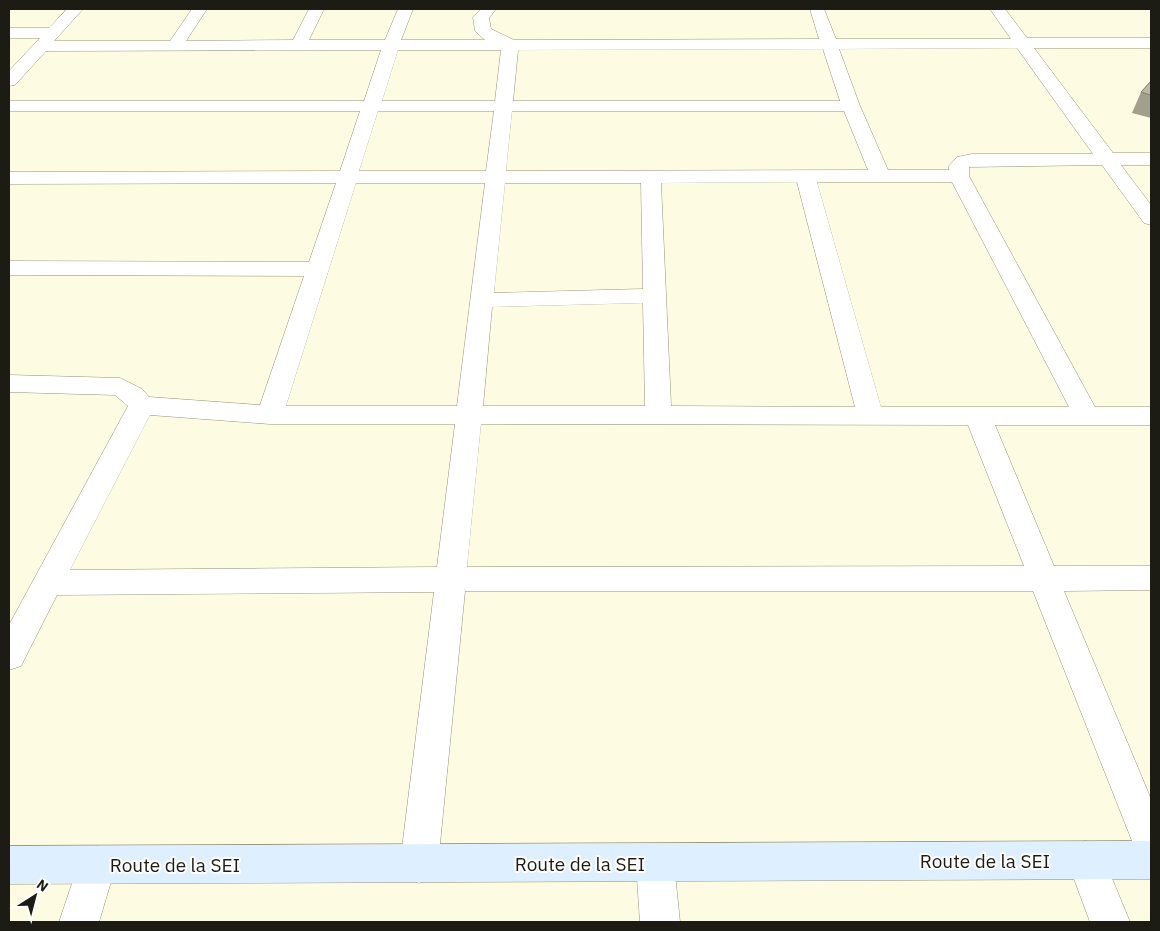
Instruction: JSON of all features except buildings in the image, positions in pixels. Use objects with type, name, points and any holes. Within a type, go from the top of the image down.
[{"type":"street","points":[[9,81],[75,9]]},
{"type":"street","points":[[176,45],[199,9]]},
{"type":"street","points":[[299,45],[316,9]]},
{"type":"street","points":[[270,415],[370,106],[400,45],[405,9]]},
{"type":"street","points":[[818,9],[851,106],[881,176]]},
{"type":"street","points":[[997,9],[1151,219]]},
{"type":"street","points":[[400,45],[458,27],[485,13]]},
{"type":"street","points":[[485,13],[483,31],[493,38],[510,44]]},
{"type":"street","points":[[9,33],[53,33]]},
{"type":"street","points":[[41,46],[1151,43]]},
{"type":"street","points":[[419,864],[510,44]]},
{"type":"street","points":[[9,106],[851,106]]},
{"type":"street","points":[[1087,416],[959,176],[959,166],[964,161],[972,160],[1151,159]]},
{"type":"street","points":[[9,178],[959,176]]},
{"type":"street","points":[[650,177],[658,415]]},
{"type":"street","points":[[806,177],[871,416]]},
{"type":"street","points":[[9,268],[318,269]]},
{"type":"street","points":[[482,300],[654,296]]},
{"type":"street","points":[[9,383],[120,387],[133,395],[142,405],[270,415],[1151,416]]},
{"type":"street","points":[[9,656],[142,405]]},
{"type":"street","points":[[978,416],[1151,843]]},
{"type":"street","points":[[48,583],[450,579],[1151,578]]},
{"type":"street","points":[[1086,860],[1110,922]]},
{"type":"street","name":"Route de la SEI","points":[[9,865],[655,864],[1151,860]]},
{"type":"street","points":[[655,864],[660,922]]},
{"type":"street","points":[[79,922],[97,865]]}]
